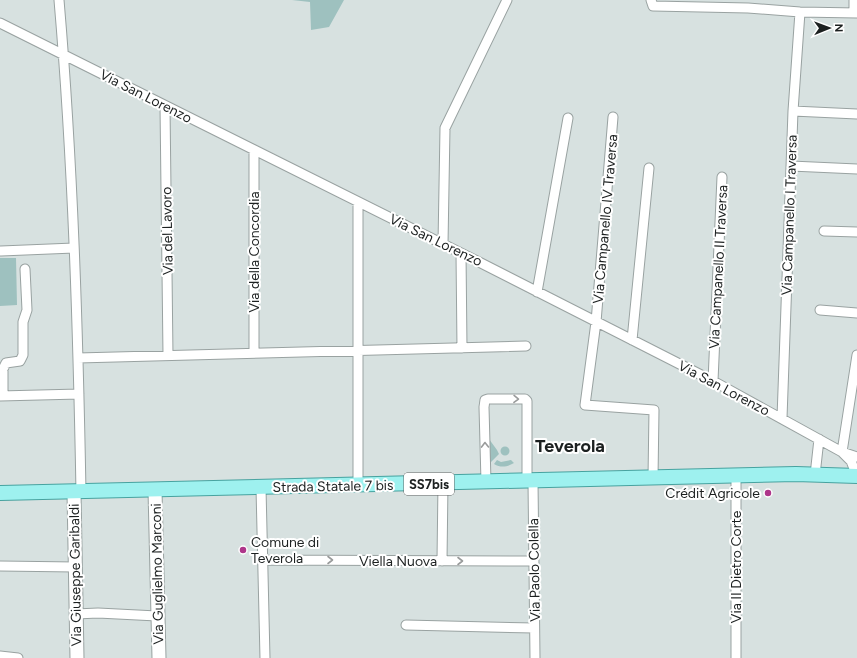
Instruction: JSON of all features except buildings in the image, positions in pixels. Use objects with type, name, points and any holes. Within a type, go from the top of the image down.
[{"type":"main road","name":"Strada Statale 7 bis","points":[[0,493],[443,484],[736,476],[857,476]]},
{"type":"street","points":[[59,0],[74,248],[79,394],[78,492]]},
{"type":"street","points":[[443,244],[445,128],[506,0]]},
{"type":"street","points":[[651,0],[653,6],[748,4],[800,12],[855,13],[854,0]]},
{"type":"street","name":"Via Campanello I Traversa","points":[[782,418],[793,111],[800,12]]},
{"type":"street","name":"Via San Lorenzo","points":[[0,23],[461,253],[713,381],[842,452],[851,461],[857,476]]},
{"type":"street","name":"Via del Lavoro","points":[[166,106],[168,355]]},
{"type":"street","points":[[793,111],[857,114]]},
{"type":"street","name":"Via Campanello IV Traversa","points":[[613,117],[596,322],[586,405],[654,410],[653,478]]},
{"type":"street","points":[[537,292],[568,118]]},
{"type":"street","name":"Via della Concordia","points":[[254,150],[254,353]]},
{"type":"street","points":[[791,166],[857,169]]},
{"type":"street","points":[[632,340],[649,168]]},
{"type":"street","name":"Via Campanello II Traversa","points":[[713,381],[722,177]]},
{"type":"street","points":[[358,202],[358,485]]},
{"type":"street","points":[[824,231],[857,232]]},
{"type":"street","points":[[1,251],[74,248]]},
{"type":"street","points":[[461,253],[462,348]]},
{"type":"street","points":[[25,269],[27,310],[23,322],[23,355],[20,361],[6,363],[3,369],[2,396],[79,394]]},
{"type":"street","points":[[820,310],[857,313]]},
{"type":"street","points":[[78,358],[526,346]]},
{"type":"street","points":[[857,355],[854,394],[842,452],[857,457]]},
{"type":"street","name":"Via Paolo Colella","points":[[486,482],[485,400],[525,399],[527,400],[534,561],[535,658]]},
{"type":"street","points":[[815,475],[820,439]]},
{"type":"street","name":"Via II Dietro Corte","points":[[736,476],[736,658]]},
{"type":"street","points":[[442,561],[443,484]]},
{"type":"street","points":[[260,488],[265,658]]},
{"type":"street","name":"Via Guglielmo Marconi","points":[[155,490],[159,658]]},
{"type":"street","name":"Via Giuseppe Garibaldi","points":[[77,658],[75,567],[78,492]]},
{"type":"street","name":"Viella Nuova","points":[[262,560],[534,561]]},
{"type":"street","points":[[0,566],[75,567]]},
{"type":"street","points":[[76,614],[98,613],[158,616]]},
{"type":"street","points":[[406,625],[534,628]]},
{"type":"street","points":[[0,656],[18,658]]},
{"type":"shaded area","points":[[292,0],[344,0],[329,27],[311,30],[310,2]]},
{"type":"shaded area","points":[[0,258],[16,258],[17,305],[0,306]]},
{"type":"shaded area","points":[[489,439],[499,454],[489,464]]},
{"type":"shaded area","points":[[505,446],[510,451],[505,456],[500,451]]},
{"type":"shaded area","points":[[497,460],[501,462],[511,460],[514,463],[506,466],[499,466],[494,464]]},
{"type":"place","name":"Crédit Agricole","points":[[768,493]]},
{"type":"place","name":"Comune di Teverola","points":[[243,550]]},
{"type":"district","name":"Teverola","points":[[570,446]]}]
